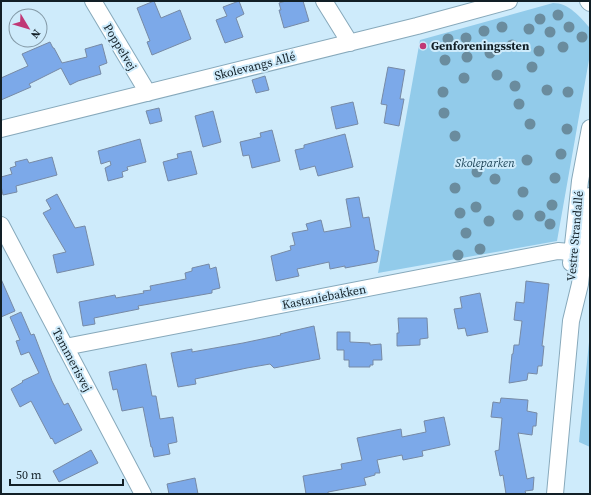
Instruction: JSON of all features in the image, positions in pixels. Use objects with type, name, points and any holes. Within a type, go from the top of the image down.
[{"type":"street","name":"Poppelvej","points":[[93,1],[148,93]]},
{"type":"street","points":[[324,1],[350,43]]},
{"type":"street","name":"Skolevangs Allé","points":[[1,130],[350,43],[509,1]]},
{"type":"street","name":"Vestre Strandallé","points":[[578,252],[590,128]]},
{"type":"street","name":"Vestre Strandallé","points":[[555,494],[571,321],[570,283],[590,196]]},
{"type":"street","name":"Tammerisvej","points":[[1,225],[143,494]]},
{"type":"street","name":"Kastaniebakken","points":[[65,347],[558,251],[578,252]]},
{"type":"green space","name":"Skoleparken","points":[[553,3],[564,5],[569,8],[590,28],[590,54],[557,241],[378,273],[420,40]]},
{"type":"green space","points":[[590,332],[590,447],[579,442]]},
{"type":"building","points":[[154,1],[161,18],[180,10],[191,39],[152,55],[147,42],[150,41],[137,8]]},
{"type":"building","points":[[239,1],[244,14],[236,18],[243,37],[225,43],[216,20],[227,16],[223,7]]},
{"type":"building","points":[[286,1],[303,1],[309,21],[284,28],[279,10],[281,10],[279,3]]},
{"type":"building","points":[[50,42],[62,63],[87,57],[85,49],[102,44],[107,63],[99,66],[101,74],[70,85],[61,68],[29,84],[31,87],[1,100],[1,78],[28,66],[22,54],[36,48],[48,48],[48,43]]},
{"type":"building","points":[[388,67],[405,70],[400,99],[404,99],[399,126],[384,123],[387,105],[381,104]]},
{"type":"building","points":[[265,76],[269,90],[256,93],[252,80]]},
{"type":"building","points":[[353,102],[358,124],[336,129],[331,107]]},
{"type":"building","points":[[159,108],[162,121],[150,124],[146,111]]},
{"type":"building","points":[[213,111],[221,142],[203,147],[195,116]]},
{"type":"building","points":[[272,130],[280,161],[252,168],[249,155],[243,156],[240,142],[261,137],[260,133]]},
{"type":"building","points":[[345,134],[353,167],[318,176],[315,166],[300,170],[295,150],[304,148],[304,145]]},
{"type":"building","points":[[140,139],[146,162],[127,167],[128,170],[122,172],[123,177],[108,181],[105,168],[111,165],[110,161],[101,164],[98,151]]},
{"type":"building","points":[[191,151],[197,174],[168,181],[163,162],[178,158],[177,154]]},
{"type":"building","points":[[52,157],[57,175],[16,186],[17,192],[3,195],[1,177],[12,174],[10,168],[16,166],[15,162],[27,159],[29,163]]},
{"type":"building","points":[[57,194],[75,228],[85,226],[94,265],[57,273],[53,255],[66,252],[43,213],[51,209],[46,200]]},
{"type":"building","points":[[359,197],[363,218],[369,217],[375,250],[379,251],[377,262],[345,268],[345,266],[330,269],[329,262],[297,269],[299,276],[276,281],[271,256],[291,250],[290,246],[295,245],[292,233],[308,230],[306,224],[321,220],[324,232],[351,227],[346,199]]},
{"type":"building","points":[[209,264],[210,269],[216,267],[220,288],[212,290],[212,293],[138,306],[139,309],[94,318],[95,324],[83,326],[79,302],[115,295],[116,298],[144,293],[143,291],[151,290],[150,286],[186,279],[185,273],[192,271],[192,268]]},
{"type":"building","points":[[1,279],[15,311],[1,317]]},
{"type":"building","points":[[526,281],[549,284],[542,346],[544,346],[542,366],[538,366],[537,374],[528,373],[527,380],[509,383],[512,354],[514,345],[519,345],[522,321],[514,320],[516,302],[524,303]]},
{"type":"building","points":[[480,293],[488,332],[467,336],[465,328],[458,329],[454,309],[462,308],[460,297]]},
{"type":"building","points":[[21,312],[31,335],[34,334],[52,381],[64,405],[68,403],[82,430],[55,444],[31,401],[20,407],[11,389],[23,382],[22,381],[39,373],[29,352],[21,355],[16,341],[20,340],[10,317]]},
{"type":"building","points":[[398,318],[427,318],[428,338],[420,339],[420,345],[397,346],[397,333],[399,333]]},
{"type":"building","points":[[314,326],[320,359],[274,368],[270,364],[247,368],[195,379],[196,384],[178,387],[171,353],[192,349],[192,352],[243,343]]},
{"type":"building","points":[[337,332],[350,332],[350,342],[370,343],[370,345],[381,344],[382,360],[373,360],[373,365],[370,365],[370,367],[349,367],[349,360],[344,360],[344,350],[337,350]]},
{"type":"building","points":[[146,364],[152,396],[156,396],[160,419],[173,417],[177,442],[168,444],[170,454],[154,457],[143,407],[122,411],[117,389],[113,390],[109,372]]},
{"type":"building","points":[[501,398],[528,400],[527,411],[537,413],[536,426],[533,426],[532,435],[518,433],[527,479],[534,477],[533,490],[525,491],[526,494],[506,494],[503,475],[500,476],[495,451],[499,450],[502,418],[491,417],[493,402],[500,403]]},
{"type":"building","points":[[444,417],[450,445],[422,451],[423,456],[403,460],[402,455],[377,460],[380,473],[375,473],[375,475],[364,478],[366,485],[328,492],[328,494],[306,494],[303,476],[342,469],[341,464],[362,460],[357,438],[401,429],[402,437],[426,432],[424,421]]},
{"type":"building","points":[[91,450],[98,463],[59,482],[53,471]]},
{"type":"building","points":[[195,478],[198,494],[169,494],[167,484]]},
{"type":"place","name":"Genforeningssten","points":[[423,46]]}]
